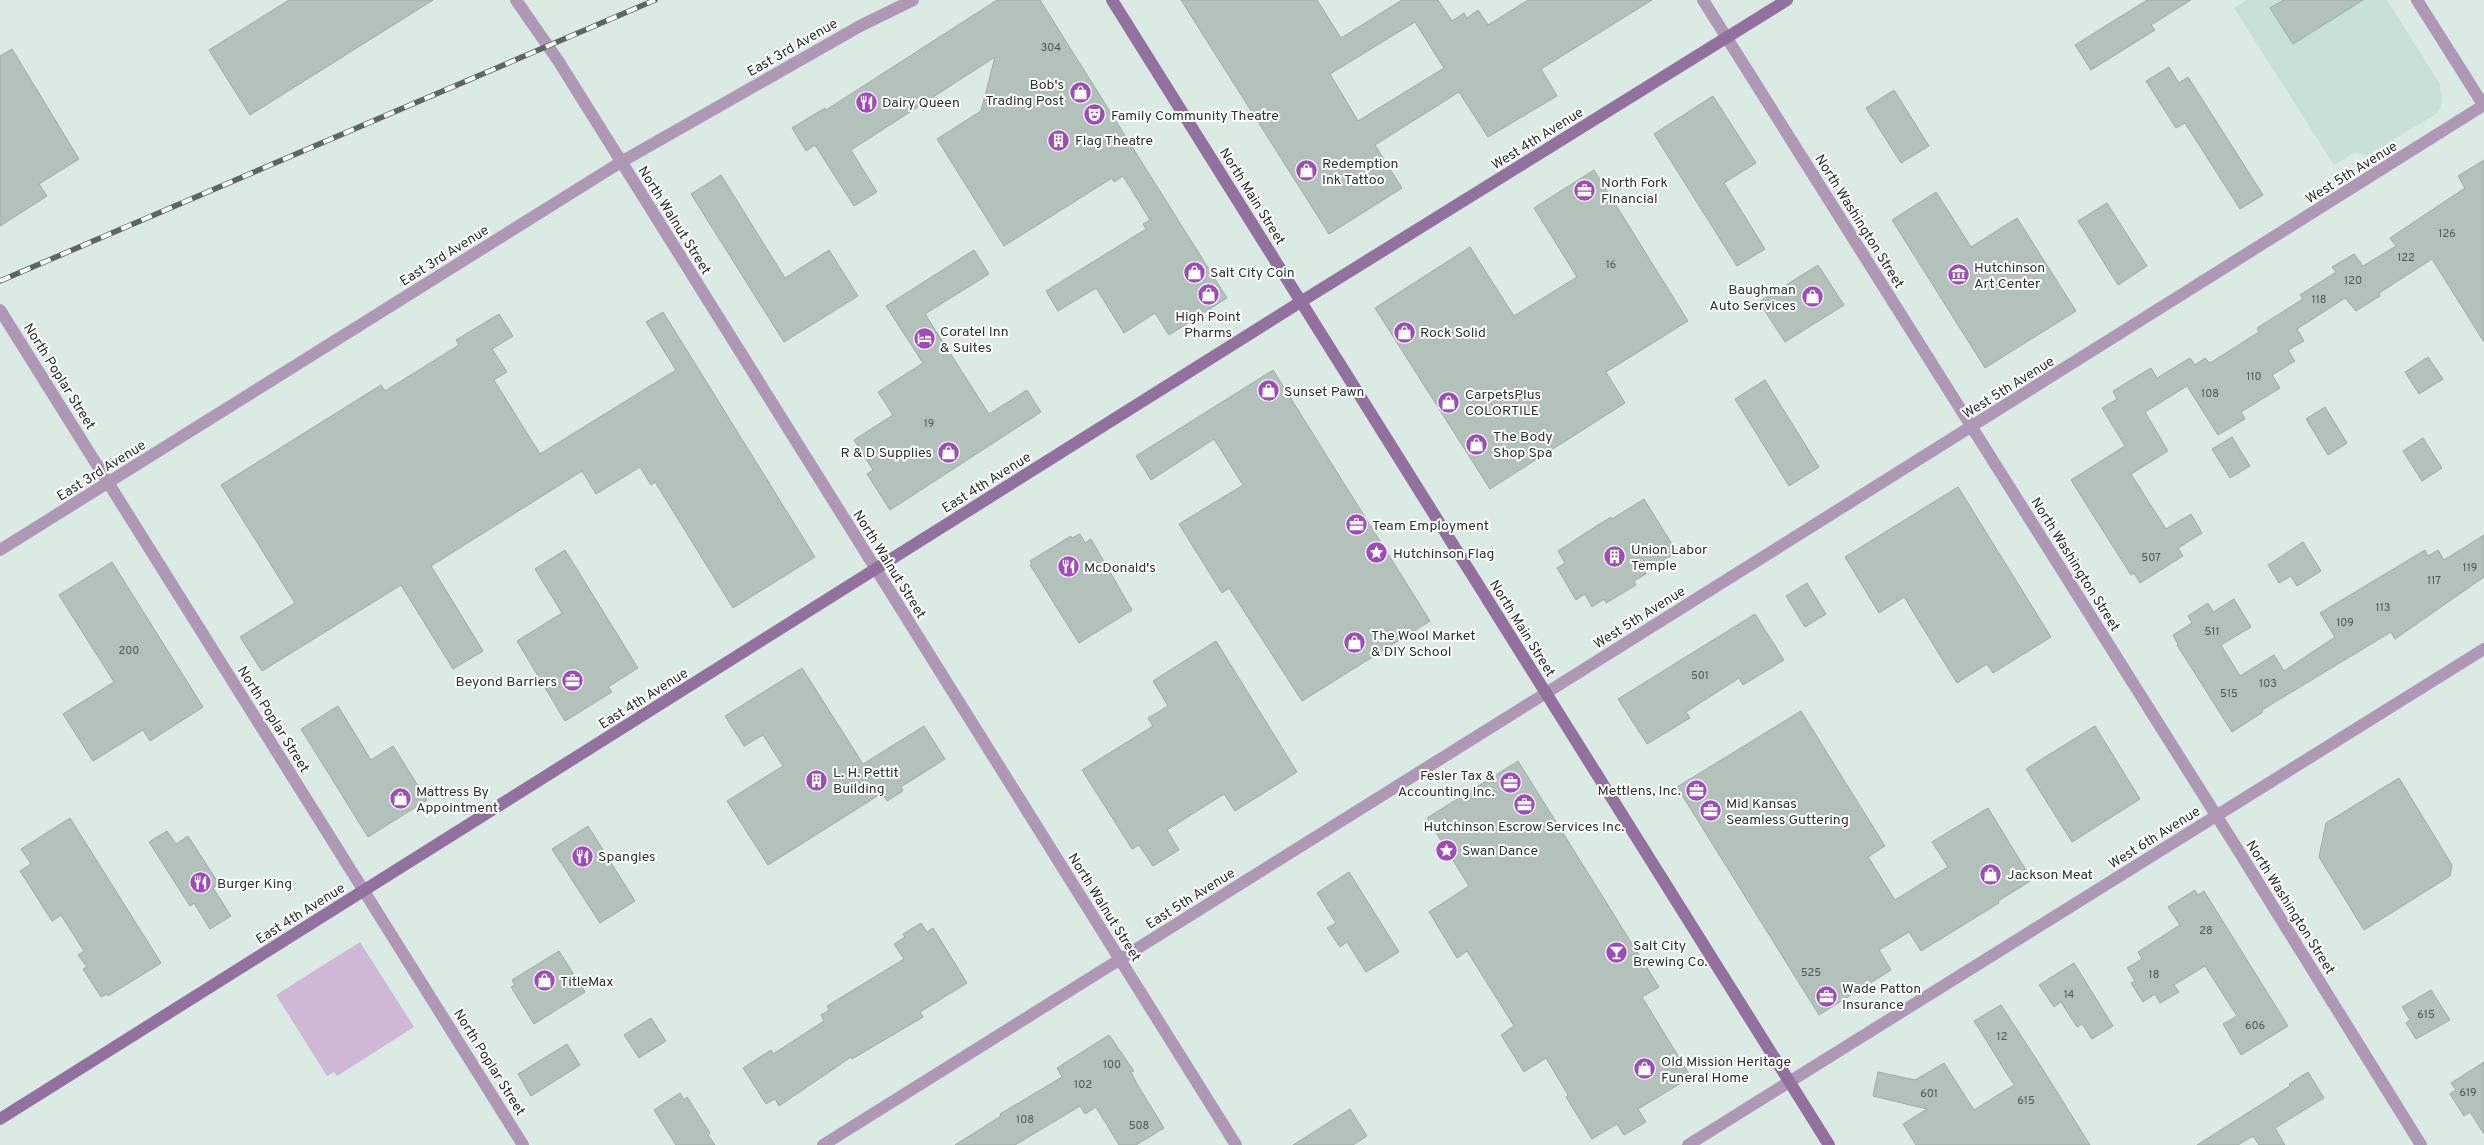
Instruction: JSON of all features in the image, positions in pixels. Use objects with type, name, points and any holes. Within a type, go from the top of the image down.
[{"type":"main road","name":"North Main Street","points":[[1112,0],[1830,1145]]},
{"type":"main road","name":"West 4th Avenue","points":[[1302,302],[1787,0]]},
{"type":"main road","name":"East 4th Avenue","points":[[0,1119],[1302,302]]},
{"type":"street","name":"North Walnut Street","points":[[516,0],[559,62],[1236,1145]]},
{"type":"street","name":"East 3rd Avenue","points":[[0,550],[621,162],[860,26],[913,0]]},
{"type":"street","name":"North Washington Street","points":[[1704,0],[2421,1145]]},
{"type":"street","points":[[2417,0],[2484,106]]},
{"type":"street","name":"West 5th Avenue","points":[[1546,693],[2484,106]]},
{"type":"street","name":"North Poplar Street","points":[[0,310],[524,1145]]},
{"type":"street","name":"West 6th Avenue","points":[[1688,1145],[2484,649]]},
{"type":"street","name":"East 5th Avenue","points":[[823,1145],[1546,693]]},
{"type":"shaded area","points":[[2247,0],[2387,0],[2440,84],[2442,101],[2440,108],[2436,114],[2368,155],[2354,153],[2334,165],[2234,8]]},
{"type":"shaded area","points":[[360,942],[414,1027],[337,1076],[334,1072],[327,1076],[276,995]]},
{"type":"building","points":[[289,0],[433,0],[250,115],[209,50]]},
{"type":"building","points":[[997,0],[1040,0],[1227,298],[1169,335],[1155,313],[1124,333],[1096,288],[1058,311],[1046,291],[1146,229],[1143,224],[1150,220],[1123,176],[1114,182],[1112,178],[1004,246],[937,139],[981,111],[995,57],[851,150],[877,192],[854,206],[815,145],[806,151],[792,128],[825,108],[826,110]]},
{"type":"building","points":[[1181,0],[1317,0],[1341,38],[1402,0],[1438,0],[1452,21],[1464,13],[1467,18],[1478,10],[1488,25],[1528,0],[1652,0],[1541,69],[1557,96],[1488,137],[1459,92],[1375,145],[1402,188],[1329,234]],"holes":[[[1415,22],[1444,68],[1358,121],[1330,74]]]},
{"type":"building","points":[[2147,0],[2191,0],[2151,25],[2155,30],[2091,70],[2075,45]]},
{"type":"building","points":[[2284,0],[2363,0],[2293,44],[2270,8]]},
{"type":"building","points":[[12,49],[79,159],[39,184],[47,196],[0,226],[0,56]]},
{"type":"building","points":[[2169,67],[2179,83],[2188,77],[2263,195],[2240,209],[2185,123],[2176,128],[2146,81]]},
{"type":"building","points":[[1894,90],[1929,146],[1901,163],[1866,108]]},
{"type":"building","points":[[1713,96],[1756,163],[1724,183],[1765,249],[1737,266],[1654,134]]},
{"type":"building","points":[[2484,160],[2484,342],[2432,259],[2379,293],[2380,296],[2356,311],[2345,298],[2297,329],[2304,341],[2288,350],[2295,361],[2272,375],[2280,388],[2241,412],[2245,419],[2218,435],[2187,386],[2145,412],[2168,451],[2131,474],[2166,529],[2191,514],[2202,533],[2178,548],[2183,556],[2140,583],[2134,573],[2131,575],[2071,480],[2125,446],[2102,408],[2117,399],[2113,391],[2151,368],[2157,378],[2190,358],[2195,365],[2205,358],[2210,363],[2259,332],[2257,328],[2303,299],[2300,295],[2336,272],[2332,267],[2354,254],[2363,266],[2396,246],[2390,238],[2465,188],[2458,176]]},
{"type":"building","points":[[1594,170],[1688,321],[1606,372],[1625,403],[1490,489],[1375,308],[1470,247],[1514,316],[1577,277],[1534,208]]},
{"type":"building","points":[[721,175],[785,278],[829,250],[858,296],[784,342],[691,194]]},
{"type":"building","points":[[1936,192],[1971,247],[2017,218],[2076,311],[1985,368],[1892,220]]},
{"type":"building","points":[[2107,203],[2147,266],[2118,285],[2078,221]]},
{"type":"building","points":[[974,250],[989,274],[925,314],[989,414],[1027,390],[1041,412],[890,510],[867,474],[873,470],[854,440],[893,415],[878,392],[923,363],[886,306]]},
{"type":"building","points":[[1818,265],[1844,305],[1785,342],[1759,302]]},
{"type":"building","points":[[663,312],[815,557],[733,608],[655,482],[651,485],[640,467],[596,494],[582,471],[431,566],[483,651],[453,669],[401,585],[262,671],[240,637],[295,603],[221,485],[381,385],[385,391],[459,345],[456,340],[499,314],[513,336],[492,349],[507,372],[494,380],[540,454],[676,370],[646,322]]},
{"type":"building","points":[[2428,357],[2443,379],[2419,394],[2405,372]]},
{"type":"building","points":[[1273,370],[1430,621],[1302,701],[1229,588],[1222,593],[1179,524],[1243,485],[1214,439],[1151,480],[1136,456]]},
{"type":"building","points":[[1765,380],[1819,467],[1789,486],[1735,399]]},
{"type":"building","points":[[2325,407],[2347,443],[2328,455],[2306,419]]},
{"type":"building","points":[[2232,437],[2250,466],[2230,478],[2212,449]]},
{"type":"building","points":[[2423,438],[2442,468],[2422,481],[2403,451]]},
{"type":"building","points":[[1958,487],[2051,637],[1993,673],[1987,664],[1957,683],[1904,597],[1879,613],[1845,557]]},
{"type":"building","name":"Union Labor Temple","points":[[1644,499],[1677,552],[1645,572],[1646,574],[1634,581],[1636,585],[1606,603],[1604,599],[1592,607],[1585,594],[1576,600],[1557,568],[1565,563],[1558,551],[1611,517],[1612,519]]},
{"type":"building","points":[[1080,534],[1085,543],[1091,539],[1132,610],[1079,643],[1030,565],[1032,564],[1030,561],[1071,536],[1072,538]]},
{"type":"building","points":[[2484,535],[2484,577],[2395,639],[2391,632],[2262,710],[2263,712],[2232,732],[2177,645],[2173,635],[2192,623],[2188,616],[2208,603],[2213,612],[2234,599],[2251,627],[2221,645],[2240,676],[2274,655],[2284,671],[2335,637],[2320,613],[2425,550],[2428,556],[2438,550],[2444,560]]},
{"type":"building","points":[[2303,542],[2321,571],[2297,586],[2291,576],[2279,583],[2268,565]]},
{"type":"building","points":[[565,550],[638,668],[608,687],[612,692],[565,721],[517,641],[562,613],[535,569]]},
{"type":"building","points":[[112,562],[203,707],[150,741],[143,730],[93,761],[63,714],[114,682],[59,595]]},
{"type":"building","points":[[1807,583],[1826,614],[1805,627],[1786,596]]},
{"type":"building","points":[[1755,614],[1784,660],[1743,685],[1739,678],[1686,712],[1690,718],[1647,744],[1618,699]]},
{"type":"building","points":[[1216,641],[1297,772],[1235,811],[1224,794],[1167,830],[1179,850],[1153,866],[1139,845],[1132,849],[1082,770],[1153,726],[1148,718],[1168,706],[1153,681]]},
{"type":"building","name":"L. H. Pettit Building","points":[[802,668],[863,764],[924,726],[945,759],[901,787],[903,791],[887,801],[882,793],[768,865],[727,801],[783,766],[763,735],[744,746],[725,716]]},
{"type":"building","points":[[338,706],[371,760],[393,746],[427,800],[368,837],[301,729]]},
{"type":"building","points":[[1801,711],[1885,846],[1868,857],[1895,900],[1948,867],[1932,842],[1988,808],[2032,880],[1998,901],[1999,903],[1921,951],[1909,932],[1879,950],[1891,970],[1819,1015],[1677,787]]},
{"type":"building","points":[[2095,726],[2140,799],[2072,842],[2026,769]]},
{"type":"building","points":[[1518,761],[1659,987],[1642,997],[1691,1077],[1638,1109],[1646,1122],[1624,1135],[1617,1124],[1592,1139],[1566,1097],[1568,1095],[1546,1058],[1524,1072],[1501,1035],[1514,1026],[1467,951],[1457,958],[1429,912],[1469,886],[1427,818]]},
{"type":"building","points":[[2399,778],[2452,865],[2450,876],[2364,930],[2319,857],[2326,823]]},
{"type":"building","points":[[70,818],[161,963],[108,996],[107,994],[101,997],[83,969],[87,967],[78,955],[84,951],[61,915],[52,921],[20,871],[31,864],[21,849]]},
{"type":"building","points":[[588,826],[635,901],[600,923],[552,849]]},
{"type":"building","points":[[167,831],[176,844],[188,836],[219,884],[213,888],[231,916],[210,929],[194,903],[190,906],[149,842]]},
{"type":"building","points":[[1349,872],[1399,952],[1366,972],[1347,942],[1340,947],[1327,928],[1336,923],[1317,893]]},
{"type":"building","points":[[2195,890],[2198,895],[2204,891],[2288,1026],[2241,1055],[2223,1024],[2237,1016],[2205,966],[2174,985],[2179,992],[2160,1003],[2155,994],[2143,1002],[2131,983],[2135,981],[2127,968],[2142,959],[2138,952],[2180,925],[2168,907]]},
{"type":"building","points":[[921,923],[927,932],[933,928],[967,983],[920,1012],[923,1017],[852,1059],[851,1057],[779,1106],[775,1099],[766,1104],[743,1068],[771,1050],[773,1054],[824,1021],[821,1015],[829,1010],[827,1006],[904,959],[894,944],[905,937],[903,934]]},
{"type":"building","points":[[559,951],[585,992],[534,1024],[511,987],[515,985],[512,980]]},
{"type":"building","points":[[2074,963],[2113,1026],[2092,1039],[2082,1024],[2077,1027],[2061,1002],[2054,1007],[2039,985]]},
{"type":"building","points":[[2431,990],[2450,1020],[2416,1039],[2406,1023],[2410,1020],[2402,1007]]},
{"type":"building","points":[[2001,1005],[2090,1145],[1916,1145],[1903,1124],[1927,1109],[1873,1096],[1878,1072],[1915,1080],[1944,1063],[1974,1110],[2014,1085],[1974,1021]]},
{"type":"building","points":[[651,1018],[666,1041],[639,1058],[624,1035]]},
{"type":"building","points":[[1109,1035],[1134,1071],[1131,1072],[1137,1084],[1164,1128],[1136,1145],[1119,1145],[1096,1107],[1085,1114],[1080,1106],[1015,1145],[955,1145],[1001,1116],[1000,1114],[1062,1077],[1057,1068]]},
{"type":"building","points":[[567,1044],[580,1065],[531,1096],[518,1074]]},
{"type":"building","points":[[2484,1062],[2484,1134],[2470,1112],[2464,1116],[2450,1094],[2456,1090],[2451,1083]]},
{"type":"building","points":[[2308,1072],[2324,1098],[2275,1128],[2285,1145],[2259,1145],[2253,1136],[2238,1145],[2197,1145],[2290,1086],[2289,1084]]},
{"type":"building","points":[[680,1093],[684,1100],[687,1097],[710,1133],[708,1135],[715,1145],[676,1145],[654,1110]]},
{"type":"building","points":[[1350,1109],[1367,1136],[1353,1145],[1293,1145]]},
{"type":"railway","points":[[0,281],[655,0]]},
{"type":"place","name":"Bob's Trading Post","points":[[1080,92]]},
{"type":"place","name":"Dairy Queen","points":[[866,102]]},
{"type":"place","name":"Family Community Theatre","points":[[1095,115]]},
{"type":"place","name":"Flag Theatre","points":[[1059,140]]},
{"type":"place","name":"Redemption Ink Tattoo","points":[[1306,171]]},
{"type":"place","name":"North Fork Financial","points":[[1585,190]]},
{"type":"place","name":"Salt City Coin","points":[[1194,272]]},
{"type":"place","name":"Hutchinson Art Center","points":[[1958,275]]},
{"type":"place","name":"High Point Pharms","points":[[1208,294]]},
{"type":"place","name":"Baughman Auto Services","points":[[1812,297]]},
{"type":"place","name":"Rock Solid","points":[[1404,332]]},
{"type":"place","name":"Coratel Inn & Suites","points":[[924,339]]},
{"type":"place","name":"Sunset Pawn","points":[[1268,391]]},
{"type":"place","name":"CarpetsPlus COLORTILE","points":[[1449,402]]},
{"type":"place","name":"The Body Shop Spa","points":[[1477,444]]},
{"type":"place","name":"R & D Supplies","points":[[948,452]]},
{"type":"place","name":"Team Employment","points":[[1356,525]]},
{"type":"place","name":"Hutchinson Flag","points":[[1377,553]]},
{"type":"place","name":"Union Labor Temple","points":[[1615,557]]},
{"type":"place","name":"McDonald's","points":[[1068,567]]},
{"type":"place","name":"The Wool Market & DIY School","points":[[1355,643]]},
{"type":"place","name":"Beyond Barriers","points":[[573,681]]},
{"type":"place","name":"L. H. Pettit Building","points":[[817,780]]},
{"type":"place","name":"Fesler Tax & Accounting Inc.","points":[[1511,783]]},
{"type":"place","name":"Mettlens, Inc.","points":[[1697,790]]},
{"type":"place","name":"Mattress By Appointment","points":[[400,799]]},
{"type":"place","name":"Hutchinson Escrow Services Inc.","points":[[1524,804]]},
{"type":"place","name":"Mid Kansas Seamless Guttering","points":[[1710,811]]},
{"type":"place","name":"Swan Dance","points":[[1446,850]]},
{"type":"place","name":"Spangles","points":[[582,856]]},
{"type":"place","name":"Jackson Meat","points":[[1991,874]]},
{"type":"place","name":"Burger King","points":[[201,883]]},
{"type":"place","name":"Salt City Brewing Co.","points":[[1617,953]]},
{"type":"place","name":"TitleMax","points":[[544,981]]},
{"type":"place","name":"Wade Patton Insurance","points":[[1826,996]]},
{"type":"place","name":"Old Mission Heritage Funeral Home","points":[[1645,1069]]}]
